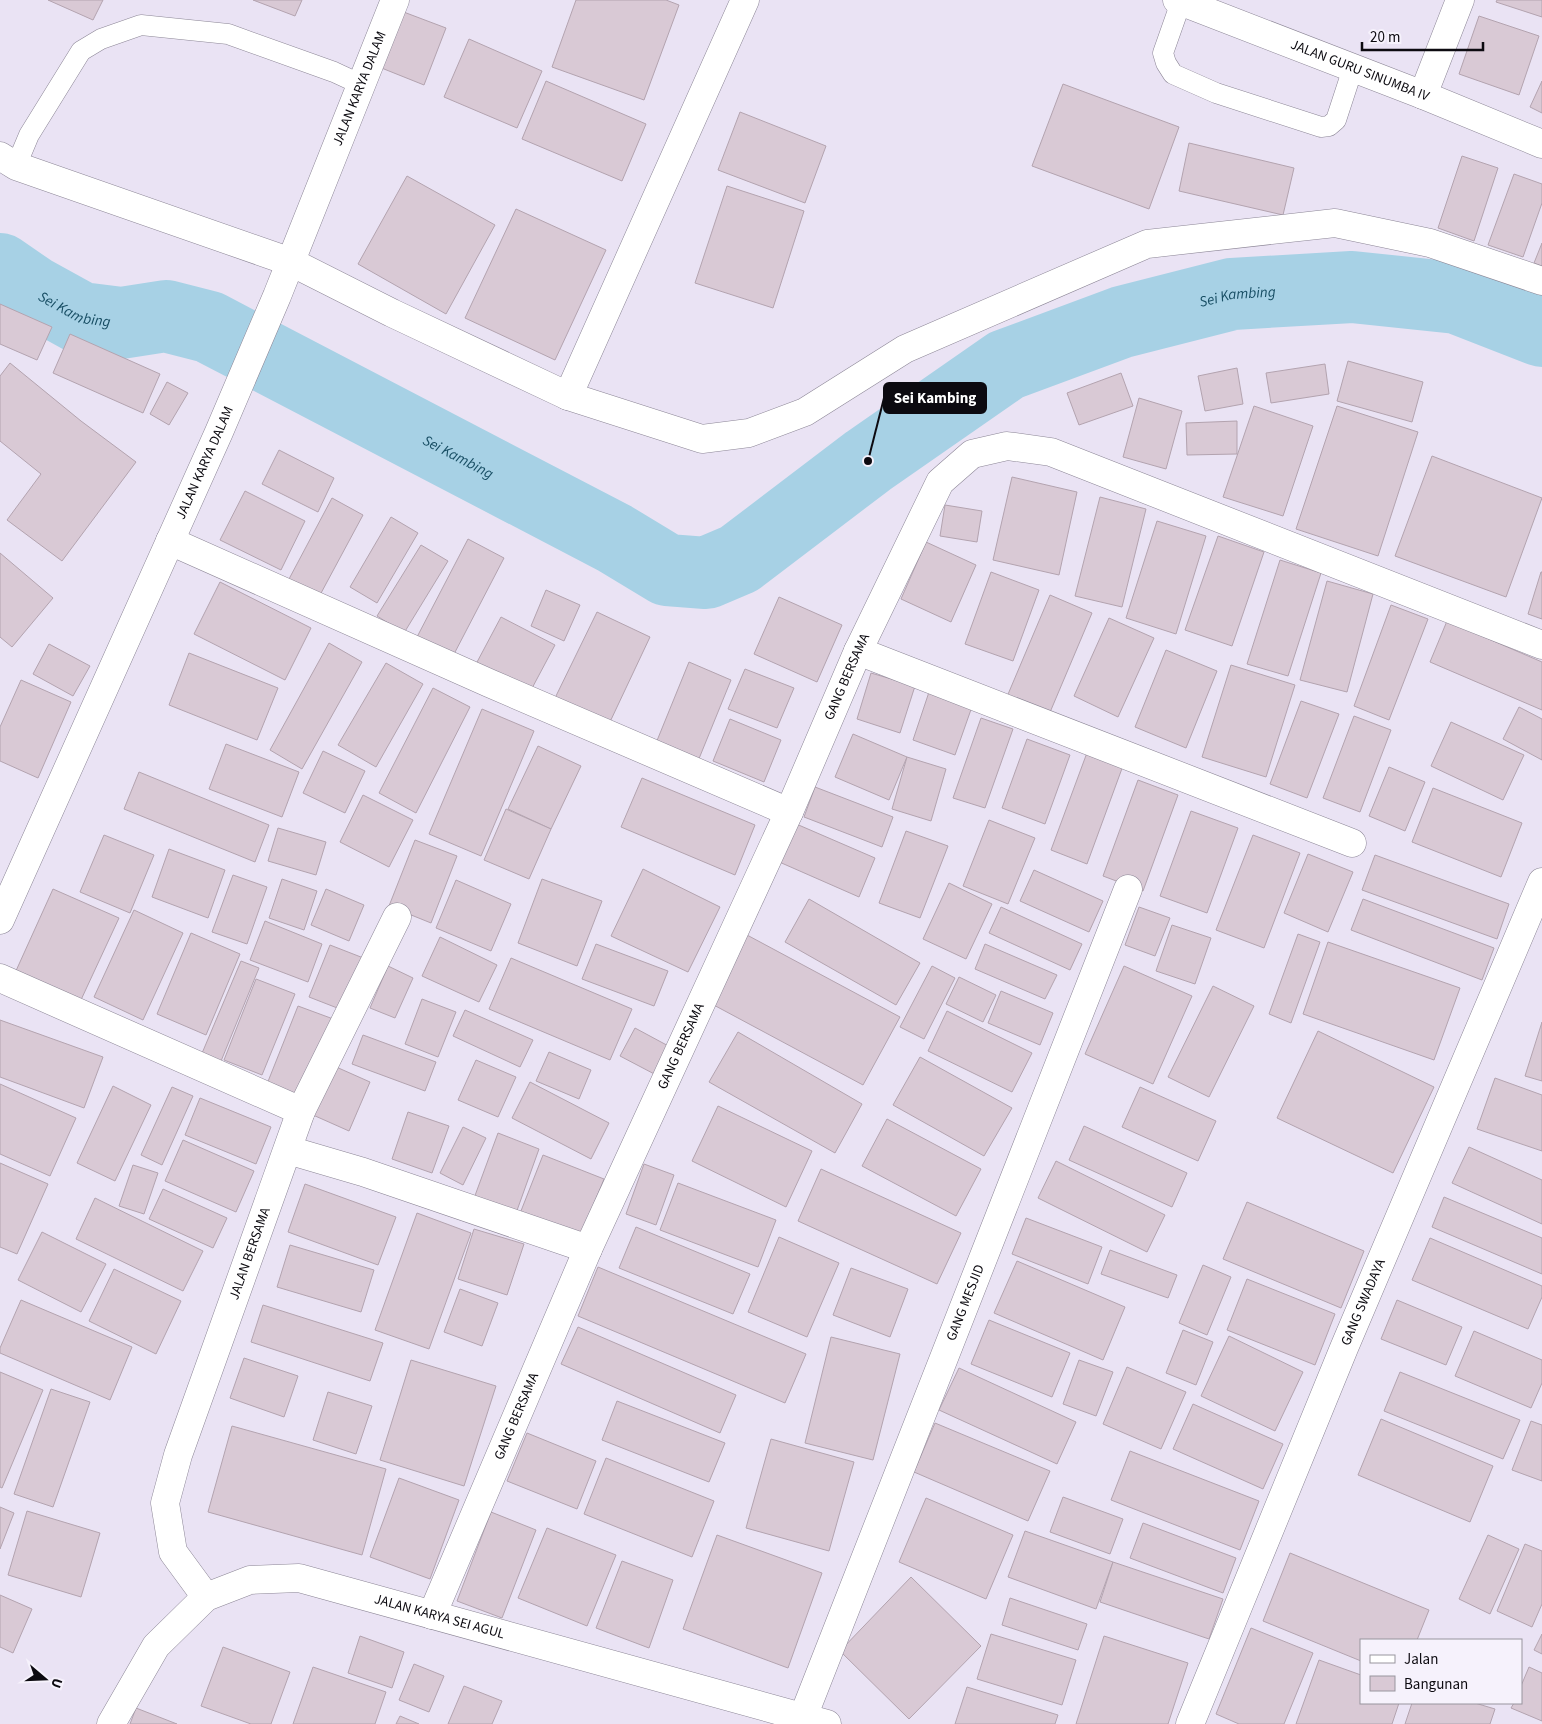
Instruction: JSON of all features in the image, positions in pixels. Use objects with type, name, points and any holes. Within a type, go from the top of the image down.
[{"type":"street","name":"JALAN KARYA DALAM","points":[[0,920],[219,432],[277,296],[395,0]]},
{"type":"street","points":[[568,396],[745,0]]},
{"type":"street","points":[[1423,95],[1460,0]]},
{"type":"street","name":"JALAN GURU SINUMBA IV","points":[[1179,1],[1423,95],[1542,144]]},
{"type":"street","points":[[8,161],[290,262],[392,313],[568,396],[702,439],[749,433],[804,412],[905,349],[1147,244],[1335,223],[1430,243],[1542,281]]},
{"type":"street","name":"GANG BERSAMA","points":[[432,1615],[588,1249],[789,812],[858,651],[940,482],[972,454],[1007,446],[1051,452],[1542,645]]},
{"type":"street","points":[[170,541],[489,684],[789,812]]},
{"type":"street","points":[[858,651],[1352,844]]},
{"type":"street","name":"GANG SWADAYA","points":[[1190,1724],[1344,1348],[1542,882]]},
{"type":"street","name":"GANG MESJID","points":[[815,1721],[1128,889]]},
{"type":"street","name":"JALAN BERSAMA","points":[[206,1597],[173,1552],[165,1503],[178,1456],[288,1150],[300,1111],[397,917]]},
{"type":"street","points":[[0,978],[300,1111]]},
{"type":"street","points":[[288,1150],[363,1172],[588,1249]]},
{"type":"street","name":"JALAN KARYA SEI AGUL","points":[[111,1724],[156,1646],[206,1597],[250,1580],[299,1578],[815,1721]]},
{"type":"lane","points":[[1179,1],[1163,53],[1166,63],[1173,74],[1216,92],[1321,127],[1328,126],[1336,120],[1353,68]]},
{"type":"lane","points":[[8,161],[29,135],[81,51],[101,39],[141,25],[228,34],[334,72],[362,85]]},
{"type":"building","points":[[48,0],[103,0],[93,20]]},
{"type":"building","points":[[253,0],[302,0],[295,16]]},
{"type":"building","points":[[576,0],[666,0],[679,5],[644,100],[552,67]]},
{"type":"building","points":[[1497,0],[1542,0],[1542,17],[1496,2]]},
{"type":"building","points":[[401,11],[446,28],[424,85],[379,67]]},
{"type":"building","points":[[1479,16],[1539,36],[1519,95],[1459,74]]},
{"type":"building","points":[[469,39],[542,71],[517,128],[444,97]]},
{"type":"building","points":[[546,81],[646,124],[622,181],[522,139]]},
{"type":"building","points":[[1542,81],[1542,113],[1530,107]]},
{"type":"building","points":[[1063,84],[1179,127],[1149,209],[1032,166]]},
{"type":"building","points":[[740,112],[826,146],[805,203],[718,170]]},
{"type":"building","points":[[1189,143],[1294,168],[1283,215],[1179,191]]},
{"type":"building","points":[[1462,156],[1498,168],[1474,241],[1438,228]]},
{"type":"building","points":[[1514,174],[1542,184],[1542,203],[1523,257],[1488,245]]},
{"type":"building","points":[[407,176],[495,225],[446,314],[358,264]]},
{"type":"building","points":[[727,186],[804,211],[773,308],[695,283]]},
{"type":"building","points":[[516,209],[606,250],[555,360],[465,318]]},
{"type":"building","points":[[1542,243],[1542,266],[1534,263]]},
{"type":"building","points":[[0,304],[52,327],[37,360],[0,344]]},
{"type":"building","points":[[70,334],[160,374],[143,413],[53,373]]},
{"type":"building","points":[[1348,361],[1423,382],[1412,422],[1337,401]]},
{"type":"building","points":[[10,363],[81,421],[136,462],[62,561],[7,520],[41,474],[0,441],[0,376]]},
{"type":"building","points":[[1325,364],[1329,394],[1271,403],[1266,373]]},
{"type":"building","points":[[1237,368],[1243,404],[1205,411],[1198,376]]},
{"type":"building","points":[[1121,373],[1133,406],[1079,425],[1067,393]]},
{"type":"building","points":[[167,382],[188,393],[169,425],[150,414]]},
{"type":"building","points":[[1139,398],[1182,411],[1166,469],[1123,457]]},
{"type":"building","points":[[1254,406],[1313,426],[1283,516],[1223,497]]},
{"type":"building","points":[[1337,406],[1418,432],[1378,556],[1296,529]]},
{"type":"building","points":[[1237,421],[1237,454],[1187,455],[1186,423]]},
{"type":"building","points":[[279,450],[334,478],[318,512],[262,484]]},
{"type":"building","points":[[1432,456],[1542,498],[1506,597],[1395,556]]},
{"type":"building","points":[[1012,477],[1077,492],[1059,575],[993,560]]},
{"type":"building","points":[[245,491],[305,521],[281,570],[220,540]]},
{"type":"building","points":[[1100,497],[1146,509],[1122,607],[1075,596]]},
{"type":"building","points":[[332,498],[363,515],[320,595],[289,579]]},
{"type":"building","points":[[945,505],[982,511],[977,542],[940,536]]},
{"type":"building","points":[[391,517],[418,533],[377,603],[350,587]]},
{"type":"building","points":[[1157,521],[1206,536],[1176,634],[1126,618]]},
{"type":"building","points":[[1218,536],[1264,552],[1232,646],[1185,630]]},
{"type":"building","points":[[468,539],[504,558],[453,656],[417,637]]},
{"type":"building","points":[[926,542],[976,565],[951,622],[901,599]]},
{"type":"building","points":[[421,545],[448,561],[404,633],[377,616]]},
{"type":"building","points":[[0,553],[53,598],[12,647],[0,637]]},
{"type":"building","points":[[1280,560],[1321,573],[1288,676],[1247,664]]},
{"type":"building","points":[[991,572],[1039,590],[1013,661],[965,644]]},
{"type":"building","points":[[1542,572],[1542,619],[1528,614]]},
{"type":"building","points":[[1327,581],[1373,594],[1347,692],[1300,680]]},
{"type":"building","points":[[220,582],[311,628],[285,680],[194,634]]},
{"type":"building","points":[[546,590],[580,605],[564,641],[531,626]]},
{"type":"building","points":[[1050,595],[1092,613],[1048,717],[1006,699]]},
{"type":"building","points":[[779,597],[842,625],[817,682],[754,654]]},
{"type":"building","points":[[1391,605],[1428,619],[1389,720],[1354,706]]},
{"type":"building","points":[[597,612],[650,637],[609,724],[555,698]]},
{"type":"building","points":[[501,617],[555,645],[530,692],[476,664]]},
{"type":"building","points":[[1109,618],[1154,638],[1118,717],[1074,696]]},
{"type":"building","points":[[1447,621],[1542,662],[1542,710],[1430,662]]},
{"type":"building","points":[[329,643],[362,662],[302,769],[270,750]]},
{"type":"building","points":[[49,644],[90,666],[73,696],[33,674]]},
{"type":"building","points":[[1166,650],[1217,671],[1186,748],[1135,727]]},
{"type":"building","points":[[189,653],[278,688],[257,740],[169,705]]},
{"type":"building","points":[[689,662],[731,680],[696,766],[654,748]]},
{"type":"building","points":[[386,663],[423,684],[376,767],[338,745]]},
{"type":"building","points":[[1231,665],[1295,685],[1266,777],[1202,757]]},
{"type":"building","points":[[745,669],[794,688],[777,728],[728,709]]},
{"type":"building","points":[[871,673],[915,686],[900,733],[857,719]]},
{"type":"building","points":[[21,680],[71,702],[38,778],[0,761],[0,727]]},
{"type":"building","points":[[931,686],[974,701],[955,755],[913,740]]},
{"type":"building","points":[[433,688],[470,707],[416,813],[379,793]]},
{"type":"building","points":[[1301,701],[1339,714],[1307,798],[1270,784]]},
{"type":"building","points":[[1519,707],[1542,719],[1542,760],[1503,739]]},
{"type":"building","points":[[482,709],[534,731],[481,856],[429,834]]},
{"type":"building","points":[[1354,716],[1391,730],[1360,812],[1323,798]]},
{"type":"building","points":[[981,718],[1013,729],[985,808],[953,798]]},
{"type":"building","points":[[730,719],[781,740],[764,782],[713,761]]},
{"type":"building","points":[[1451,722],[1524,755],[1503,800],[1431,766]]},
{"type":"building","points":[[853,734],[907,757],[889,800],[835,777]]},
{"type":"building","points":[[1027,739],[1070,755],[1045,824],[1002,808]]},
{"type":"building","points":[[226,744],[299,772],[282,817],[209,789]]},
{"type":"building","points":[[538,746],[581,766],[551,829],[508,809]]},
{"type":"building","points":[[1088,750],[1124,763],[1087,864],[1051,850]]},
{"type":"building","points":[[323,751],[365,771],[345,813],[303,793]]},
{"type":"building","points":[[907,757],[946,769],[931,821],[892,809]]},
{"type":"building","points":[[1389,767],[1425,782],[1405,831],[1369,816]]},
{"type":"building","points":[[139,772],[269,825],[255,862],[124,809]]},
{"type":"building","points":[[642,778],[755,825],[735,875],[621,827]]},
{"type":"building","points":[[1138,780],[1178,795],[1143,891],[1103,876]]},
{"type":"building","points":[[815,787],[893,817],[882,847],[804,817]]},
{"type":"building","points":[[1433,788],[1522,823],[1501,877],[1412,842]]},
{"type":"building","points":[[363,795],[413,820],[389,867],[340,842]]},
{"type":"building","points":[[506,809],[551,829],[529,879],[484,860]]},
{"type":"building","points":[[1191,811],[1238,828],[1207,913],[1160,896]]},
{"type":"building","points":[[989,820],[1035,838],[1008,904],[963,886]]},
{"type":"building","points":[[794,823],[875,858],[859,897],[777,861]]},
{"type":"building","points":[[278,828],[326,842],[316,875],[268,861]]},
{"type":"building","points":[[906,831],[948,846],[920,918],[879,903]]},
{"type":"building","points":[[104,835],[154,855],[130,913],[80,892]]},
{"type":"building","points":[[1253,835],[1300,853],[1264,948],[1216,930]]},
{"type":"building","points":[[415,840],[457,856],[431,923],[389,906]]},
{"type":"building","points":[[169,849],[225,870],[208,918],[152,897]]},
{"type":"building","points":[[1308,854],[1353,872],[1328,932],[1284,913]]},
{"type":"building","points":[[1375,855],[1509,904],[1497,939],[1362,890]]},
{"type":"building","points":[[643,869],[720,907],[688,972],[611,936]]},
{"type":"building","points":[[1034,870],[1103,901],[1089,932],[1020,901]]},
{"type":"building","points":[[233,875],[267,887],[247,944],[212,932]]},
{"type":"building","points":[[282,879],[317,891],[304,930],[269,918]]},
{"type":"building","points":[[542,879],[602,901],[577,966],[518,943]]},
{"type":"building","points":[[456,880],[511,904],[491,951],[436,928]]},
{"type":"building","points":[[949,883],[992,904],[966,959],[923,939]]},
{"type":"building","points":[[53,889],[119,918],[80,1002],[15,973]]},
{"type":"building","points":[[326,889],[364,905],[349,941],[311,925]]},
{"type":"building","points":[[809,899],[920,963],[896,1005],[785,942]]},
{"type":"building","points":[[1363,899],[1494,948],[1482,980],[1351,930]]},
{"type":"building","points":[[1001,907],[1082,944],[1070,970],[989,933]]},
{"type":"building","points":[[1139,907],[1170,918],[1155,956],[1125,945]]},
{"type":"building","points":[[134,910],[183,933],[143,1020],[94,997]]},
{"type":"building","points":[[265,921],[322,944],[308,982],[250,960]]},
{"type":"building","points":[[1172,925],[1211,938],[1195,984],[1156,971]]},
{"type":"building","points":[[191,933],[240,954],[206,1035],[157,1014]]},
{"type":"building","points":[[1298,934],[1320,942],[1291,1023],[1269,1014]]},
{"type":"building","points":[[747,935],[900,1017],[863,1085],[710,1003]]},
{"type":"building","points":[[440,937],[497,965],[479,1002],[422,976]]},
{"type":"building","points":[[1328,942],[1460,988],[1434,1060],[1303,1014]]},
{"type":"building","points":[[596,944],[668,971],[654,1006],[582,979]]},
{"type":"building","points":[[985,944],[1057,975],[1045,999],[975,969]]},
{"type":"building","points":[[330,945],[366,959],[345,1011],[309,997]]},
{"type":"building","points":[[511,958],[632,1009],[610,1060],[489,1009]]},
{"type":"building","points":[[241,961],[259,968],[219,1066],[200,1058]]},
{"type":"building","points":[[388,966],[413,978],[395,1018],[370,1008]]},
{"type":"building","points":[[932,966],[955,978],[924,1039],[900,1027]]},
{"type":"building","points":[[1124,966],[1192,996],[1153,1084],[1085,1054]]},
{"type":"building","points":[[959,977],[996,995],[983,1022],[946,1004]]},
{"type":"building","points":[[256,979],[295,994],[262,1075],[224,1060]]},
{"type":"building","points":[[1213,986],[1254,1006],[1209,1097],[1168,1077]]},
{"type":"building","points":[[1001,991],[1053,1013],[1040,1045],[988,1023]]},
{"type":"building","points":[[422,999],[456,1012],[438,1057],[405,1044]]},
{"type":"building","points":[[298,1006],[336,1020],[306,1098],[267,1084]]},
{"type":"building","points":[[465,1010],[533,1040],[520,1067],[453,1036]]},
{"type":"building","points":[[947,1011],[1032,1053],[1012,1092],[928,1051]]},
{"type":"building","points":[[0,1020],[103,1057],[84,1108],[0,1077]]},
{"type":"building","points":[[1542,1022],[1542,1081],[1525,1076]]},
{"type":"building","points":[[635,1028],[674,1049],[660,1077],[620,1056]]},
{"type":"building","points":[[1318,1031],[1434,1087],[1393,1173],[1277,1118]]},
{"type":"building","points":[[738,1032],[862,1104],[835,1153],[709,1082]]},
{"type":"building","points":[[363,1035],[436,1062],[425,1091],[352,1064]]},
{"type":"building","points":[[549,1052],[591,1070],[579,1099],[536,1081]]},
{"type":"building","points":[[920,1057],[1012,1108],[984,1156],[893,1105]]},
{"type":"building","points":[[476,1060],[516,1077],[498,1117],[458,1100]]},
{"type":"building","points":[[334,1066],[370,1082],[349,1131],[313,1115]]},
{"type":"building","points":[[1495,1078],[1542,1095],[1542,1151],[1477,1129]]},
{"type":"building","points":[[530,1082],[609,1123],[591,1159],[512,1118]]},
{"type":"building","points":[[0,1084],[76,1118],[50,1176],[0,1154]]},
{"type":"building","points":[[113,1086],[151,1105],[115,1181],[77,1163]]},
{"type":"building","points":[[172,1087],[193,1096],[162,1165],[141,1155]]},
{"type":"building","points":[[1140,1087],[1216,1121],[1198,1161],[1122,1127]]},
{"type":"building","points":[[200,1098],[271,1127],[256,1164],[185,1135]]},
{"type":"building","points":[[718,1106],[812,1151],[786,1207],[692,1161]]},
{"type":"building","points":[[408,1112],[449,1126],[432,1173],[392,1159]]},
{"type":"building","points":[[887,1119],[981,1169],[956,1216],[862,1166]]},
{"type":"building","points":[[1084,1126],[1187,1173],[1172,1207],[1069,1160]]},
{"type":"building","points":[[463,1127],[486,1138],[463,1185],[440,1173]]},
{"type":"building","points":[[498,1133],[539,1149],[515,1216],[473,1201]]},
{"type":"building","points":[[183,1140],[254,1171],[236,1212],[165,1181]]},
{"type":"building","points":[[1469,1147],[1542,1180],[1542,1224],[1452,1183]]},
{"type":"building","points":[[543,1155],[604,1179],[579,1240],[519,1216]]},
{"type":"building","points":[[1056,1161],[1165,1215],[1147,1252],[1038,1198]]},
{"type":"building","points":[[0,1163],[48,1184],[17,1254],[0,1247]]},
{"type":"building","points":[[644,1164],[674,1175],[656,1225],[626,1214]]},
{"type":"building","points":[[133,1165],[158,1173],[144,1214],[119,1206]]},
{"type":"building","points":[[821,1169],[961,1233],[937,1284],[798,1221]]},
{"type":"building","points":[[678,1183],[776,1220],[758,1267],[660,1230]]},
{"type":"building","points":[[305,1184],[396,1217],[378,1265],[288,1232]]},
{"type":"building","points":[[163,1189],[227,1218],[213,1248],[149,1219]]},
{"type":"building","points":[[1444,1197],[1542,1238],[1542,1274],[1432,1227]]},
{"type":"building","points":[[95,1198],[203,1251],[183,1291],[76,1239]]},
{"type":"building","points":[[1247,1202],[1364,1251],[1341,1308],[1223,1259]]},
{"type":"building","points":[[417,1213],[471,1233],[429,1349],[375,1330]]},
{"type":"building","points":[[1026,1218],[1102,1247],[1088,1284],[1012,1254]]},
{"type":"building","points":[[636,1227],[750,1274],[733,1314],[619,1268]]},
{"type":"building","points":[[474,1229],[524,1244],[507,1295],[458,1279]]},
{"type":"building","points":[[42,1232],[106,1264],[81,1312],[18,1280]]},
{"type":"building","points":[[779,1237],[839,1263],[807,1337],[748,1312]]},
{"type":"building","points":[[1430,1238],[1542,1286],[1542,1297],[1528,1329],[1412,1280]]},
{"type":"building","points":[[290,1245],[374,1270],[361,1312],[277,1287]]},
{"type":"building","points":[[1110,1250],[1177,1275],[1168,1298],[1101,1274]]},
{"type":"building","points":[[1017,1261],[1125,1307],[1103,1360],[994,1313]]},
{"type":"building","points":[[1203,1265],[1231,1277],[1207,1335],[1179,1323]]},
{"type":"building","points":[[598,1267],[806,1354],[785,1403],[578,1316]]},
{"type":"building","points":[[851,1268],[908,1289],[890,1337],[833,1315]]},
{"type":"building","points":[[114,1269],[181,1301],[156,1354],[89,1321]]},
{"type":"building","points":[[1247,1279],[1335,1314],[1315,1365],[1227,1330]]},
{"type":"building","points":[[460,1289],[498,1303],[482,1346],[444,1332]]},
{"type":"building","points":[[21,1300],[132,1347],[110,1400],[0,1353],[0,1348]]},
{"type":"building","points":[[1397,1300],[1462,1327],[1446,1365],[1381,1339]]},
{"type":"building","points":[[263,1305],[383,1343],[370,1381],[251,1342]]},
{"type":"building","points":[[989,1320],[1070,1353],[1052,1397],[971,1364]]},
{"type":"building","points":[[578,1327],[736,1395],[720,1433],[561,1364]]},
{"type":"building","points":[[1183,1330],[1213,1342],[1196,1385],[1166,1373]]},
{"type":"building","points":[[1474,1331],[1542,1360],[1542,1383],[1531,1408],[1455,1376]]},
{"type":"building","points":[[1229,1336],[1303,1372],[1275,1431],[1201,1396]]},
{"type":"building","points":[[831,1337],[900,1354],[873,1460],[805,1443]]},
{"type":"building","points":[[244,1358],[298,1376],[284,1417],[230,1398]]},
{"type":"building","points":[[411,1360],[496,1386],[464,1486],[380,1460]]},
{"type":"building","points":[[1079,1360],[1113,1372],[1096,1416],[1063,1404]]},
{"type":"building","points":[[1127,1367],[1186,1392],[1161,1449],[1103,1424]]},
{"type":"building","points":[[959,1368],[1076,1422],[1057,1464],[939,1410]]},
{"type":"building","points":[[0,1372],[43,1390],[2,1488],[0,1487]]},
{"type":"building","points":[[1400,1372],[1520,1420],[1503,1459],[1384,1411]]},
{"type":"building","points":[[51,1389],[90,1402],[53,1507],[14,1494]]},
{"type":"building","points":[[328,1392],[372,1406],[356,1454],[313,1440]]},
{"type":"building","points":[[617,1401],[725,1443],[709,1482],[602,1440]]},
{"type":"building","points":[[1193,1404],[1283,1444],[1263,1489],[1173,1449]]},
{"type":"building","points":[[1381,1419],[1493,1466],[1470,1522],[1358,1475]]},
{"type":"building","points":[[1531,1421],[1542,1425],[1542,1481],[1512,1470]]},
{"type":"building","points":[[935,1423],[1050,1471],[1028,1521],[914,1472]]},
{"type":"building","points":[[232,1426],[386,1469],[362,1555],[208,1512]]},
{"type":"building","points":[[527,1433],[596,1461],[577,1509],[507,1481]]},
{"type":"building","points":[[771,1439],[854,1462],[829,1551],[746,1528]]},
{"type":"building","points":[[1130,1451],[1259,1501],[1240,1550],[1111,1500]]},
{"type":"building","points":[[606,1458],[714,1501],[692,1557],[584,1514]]},
{"type":"building","points":[[399,1478],[459,1500],[430,1579],[370,1557]]},
{"type":"building","points":[[1063,1497],[1123,1519],[1110,1554],[1050,1532]]},
{"type":"building","points":[[926,1498],[1013,1535],[986,1599],[899,1562]]},
{"type":"building","points":[[0,1507],[14,1513],[0,1549]]},
{"type":"building","points":[[27,1511],[100,1533],[81,1597],[8,1575]]},
{"type":"building","points":[[491,1512],[536,1530],[502,1618],[457,1601]]},
{"type":"building","points":[[1143,1523],[1236,1558],[1223,1593],[1130,1558]]},
{"type":"building","points":[[547,1528],[616,1555],[587,1626],[518,1598]]},
{"type":"building","points":[[1025,1531],[1113,1562],[1096,1609],[1008,1577]]},
{"type":"building","points":[[717,1535],[822,1573],[788,1668],[683,1629]]},
{"type":"building","points":[[1488,1535],[1519,1549],[1490,1614],[1459,1599]]},
{"type":"building","points":[[1525,1544],[1542,1551],[1542,1604],[1532,1627],[1497,1611]]},
{"type":"building","points":[[1290,1553],[1429,1610],[1417,1639],[1360,1639],[1360,1661],[1263,1621]]},
{"type":"building","points":[[622,1561],[673,1580],[649,1648],[596,1628]]},
{"type":"building","points":[[1113,1562],[1223,1599],[1209,1639],[1100,1602]]},
{"type":"building","points":[[911,1577],[981,1646],[909,1719],[840,1651]]},
{"type":"building","points":[[0,1595],[32,1609],[13,1653],[0,1647]]},
{"type":"building","points":[[1010,1598],[1087,1624],[1078,1650],[1002,1625]]},
{"type":"building","points":[[1251,1628],[1313,1653],[1284,1724],[1239,1724],[1216,1714]]},
{"type":"building","points":[[991,1634],[1076,1660],[1062,1705],[977,1679]]},
{"type":"building","points":[[1542,1634],[1542,1654],[1534,1650]]},
{"type":"building","points":[[360,1636],[404,1652],[392,1688],[348,1673]]},
{"type":"building","points":[[1104,1636],[1188,1663],[1168,1724],[1076,1724]]},
{"type":"building","points":[[223,1647],[290,1672],[271,1724],[251,1724],[201,1706]]},
{"type":"building","points":[[1319,1660],[1360,1675],[1360,1704],[1399,1704],[1392,1724],[1296,1724]]},
{"type":"building","points":[[414,1664],[444,1676],[429,1712],[399,1700]]},
{"type":"building","points":[[313,1667],[386,1692],[375,1724],[293,1724]]},
{"type":"building","points":[[1529,1667],[1542,1673],[1542,1721],[1511,1708],[1513,1704],[1522,1704],[1522,1684]]},
{"type":"building","points":[[464,1686],[502,1701],[492,1724],[448,1724]]},
{"type":"building","points":[[967,1687],[1058,1715],[1055,1724],[955,1724]]},
{"type":"building","points":[[1412,1704],[1478,1704],[1495,1709],[1490,1724],[1405,1724]]},
{"type":"building","points":[[136,1708],[177,1724],[130,1724]]},
{"type":"building","points":[[400,1716],[419,1724],[396,1724]]},
{"type":"waterway","name":"Sei Kambing","points":[[0,269],[32,291],[81,318],[121,323],[166,316],[209,327],[614,538],[667,570],[706,573],[739,559],[868,461],[1006,365],[1122,322],[1232,294],[1352,287],[1457,298],[1542,331]]},
{"type":"place","name":"Sei Kambing","points":[[868,461]]}]
